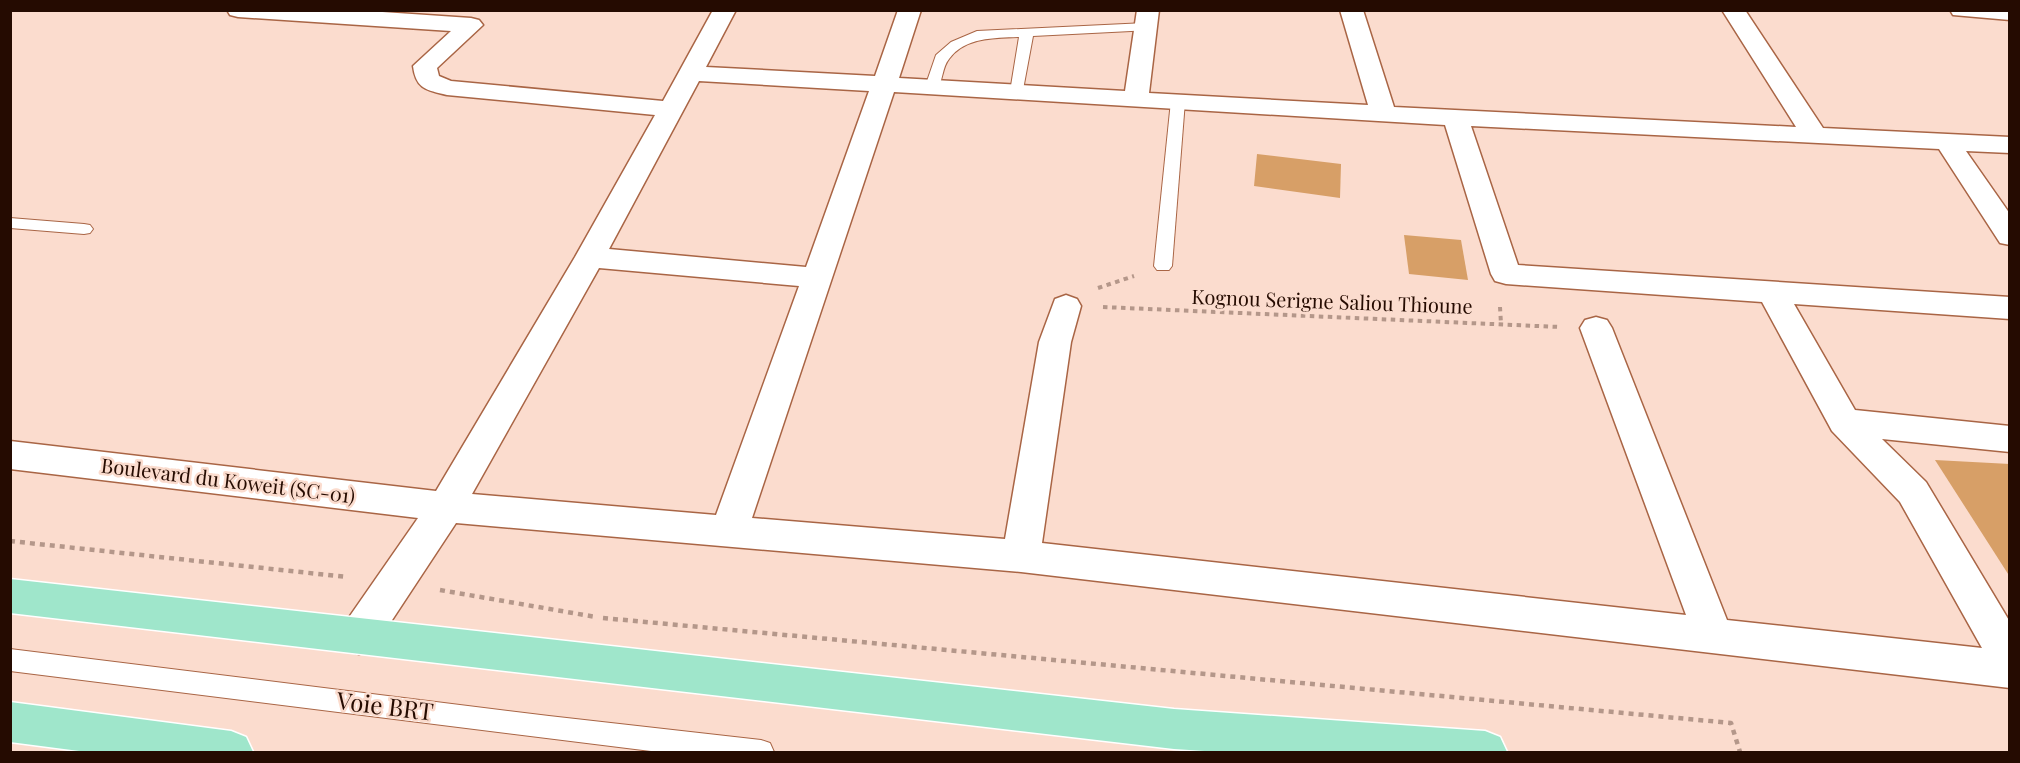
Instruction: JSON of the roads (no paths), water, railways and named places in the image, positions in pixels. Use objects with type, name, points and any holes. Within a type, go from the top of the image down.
[{"type":"main road","points":[[10,596],[1174,729],[1485,753]]},
{"type":"main road","points":[[10,722],[231,753]]},
{"type":"street","points":[[238,10],[477,18]]},
{"type":"street","points":[[359,636],[446,507],[591,257],[725,10]]},
{"type":"street","points":[[729,531],[910,10]]},
{"type":"street","points":[[1351,10],[1383,114]]},
{"type":"street","points":[[1733,10],[1814,134]]},
{"type":"street","points":[[1961,10],[2010,13]]},
{"type":"street","points":[[477,18],[424,66],[427,80],[447,88],[671,109]]},
{"type":"street","points":[[1136,99],[1147,19]]},
{"type":"street","points":[[691,73],[1383,114],[1814,134],[2010,146]]},
{"type":"street","points":[[1455,117],[1506,274],[2010,308]]},
{"type":"street","points":[[1947,142],[2010,236]]},
{"type":"street","points":[[591,257],[818,278]]},
{"type":"street","points":[[1772,292],[1844,422],[1913,492],[2010,660]]},
{"type":"street","points":[[1021,556],[1055,342],[1070,306]]},
{"type":"street","points":[[1596,328],[1713,635]]},
{"type":"street","points":[[1844,422],[2010,439]]},
{"type":"street","name":"Boulevard du Koweit (SC-01)","points":[[10,455],[446,507],[1021,556],[2010,670]]},
{"type":"lane","points":[[932,87],[941,58],[956,45],[982,34],[1026,32],[1147,19]]},
{"type":"lane","points":[[1017,92],[1026,32]]},
{"type":"lane","points":[[1163,266],[1178,101]]},
{"type":"lane","points":[[10,223],[84,229]]},
{"type":"lane","name":"Voie BRT","points":[[10,660],[760,753]]}]
